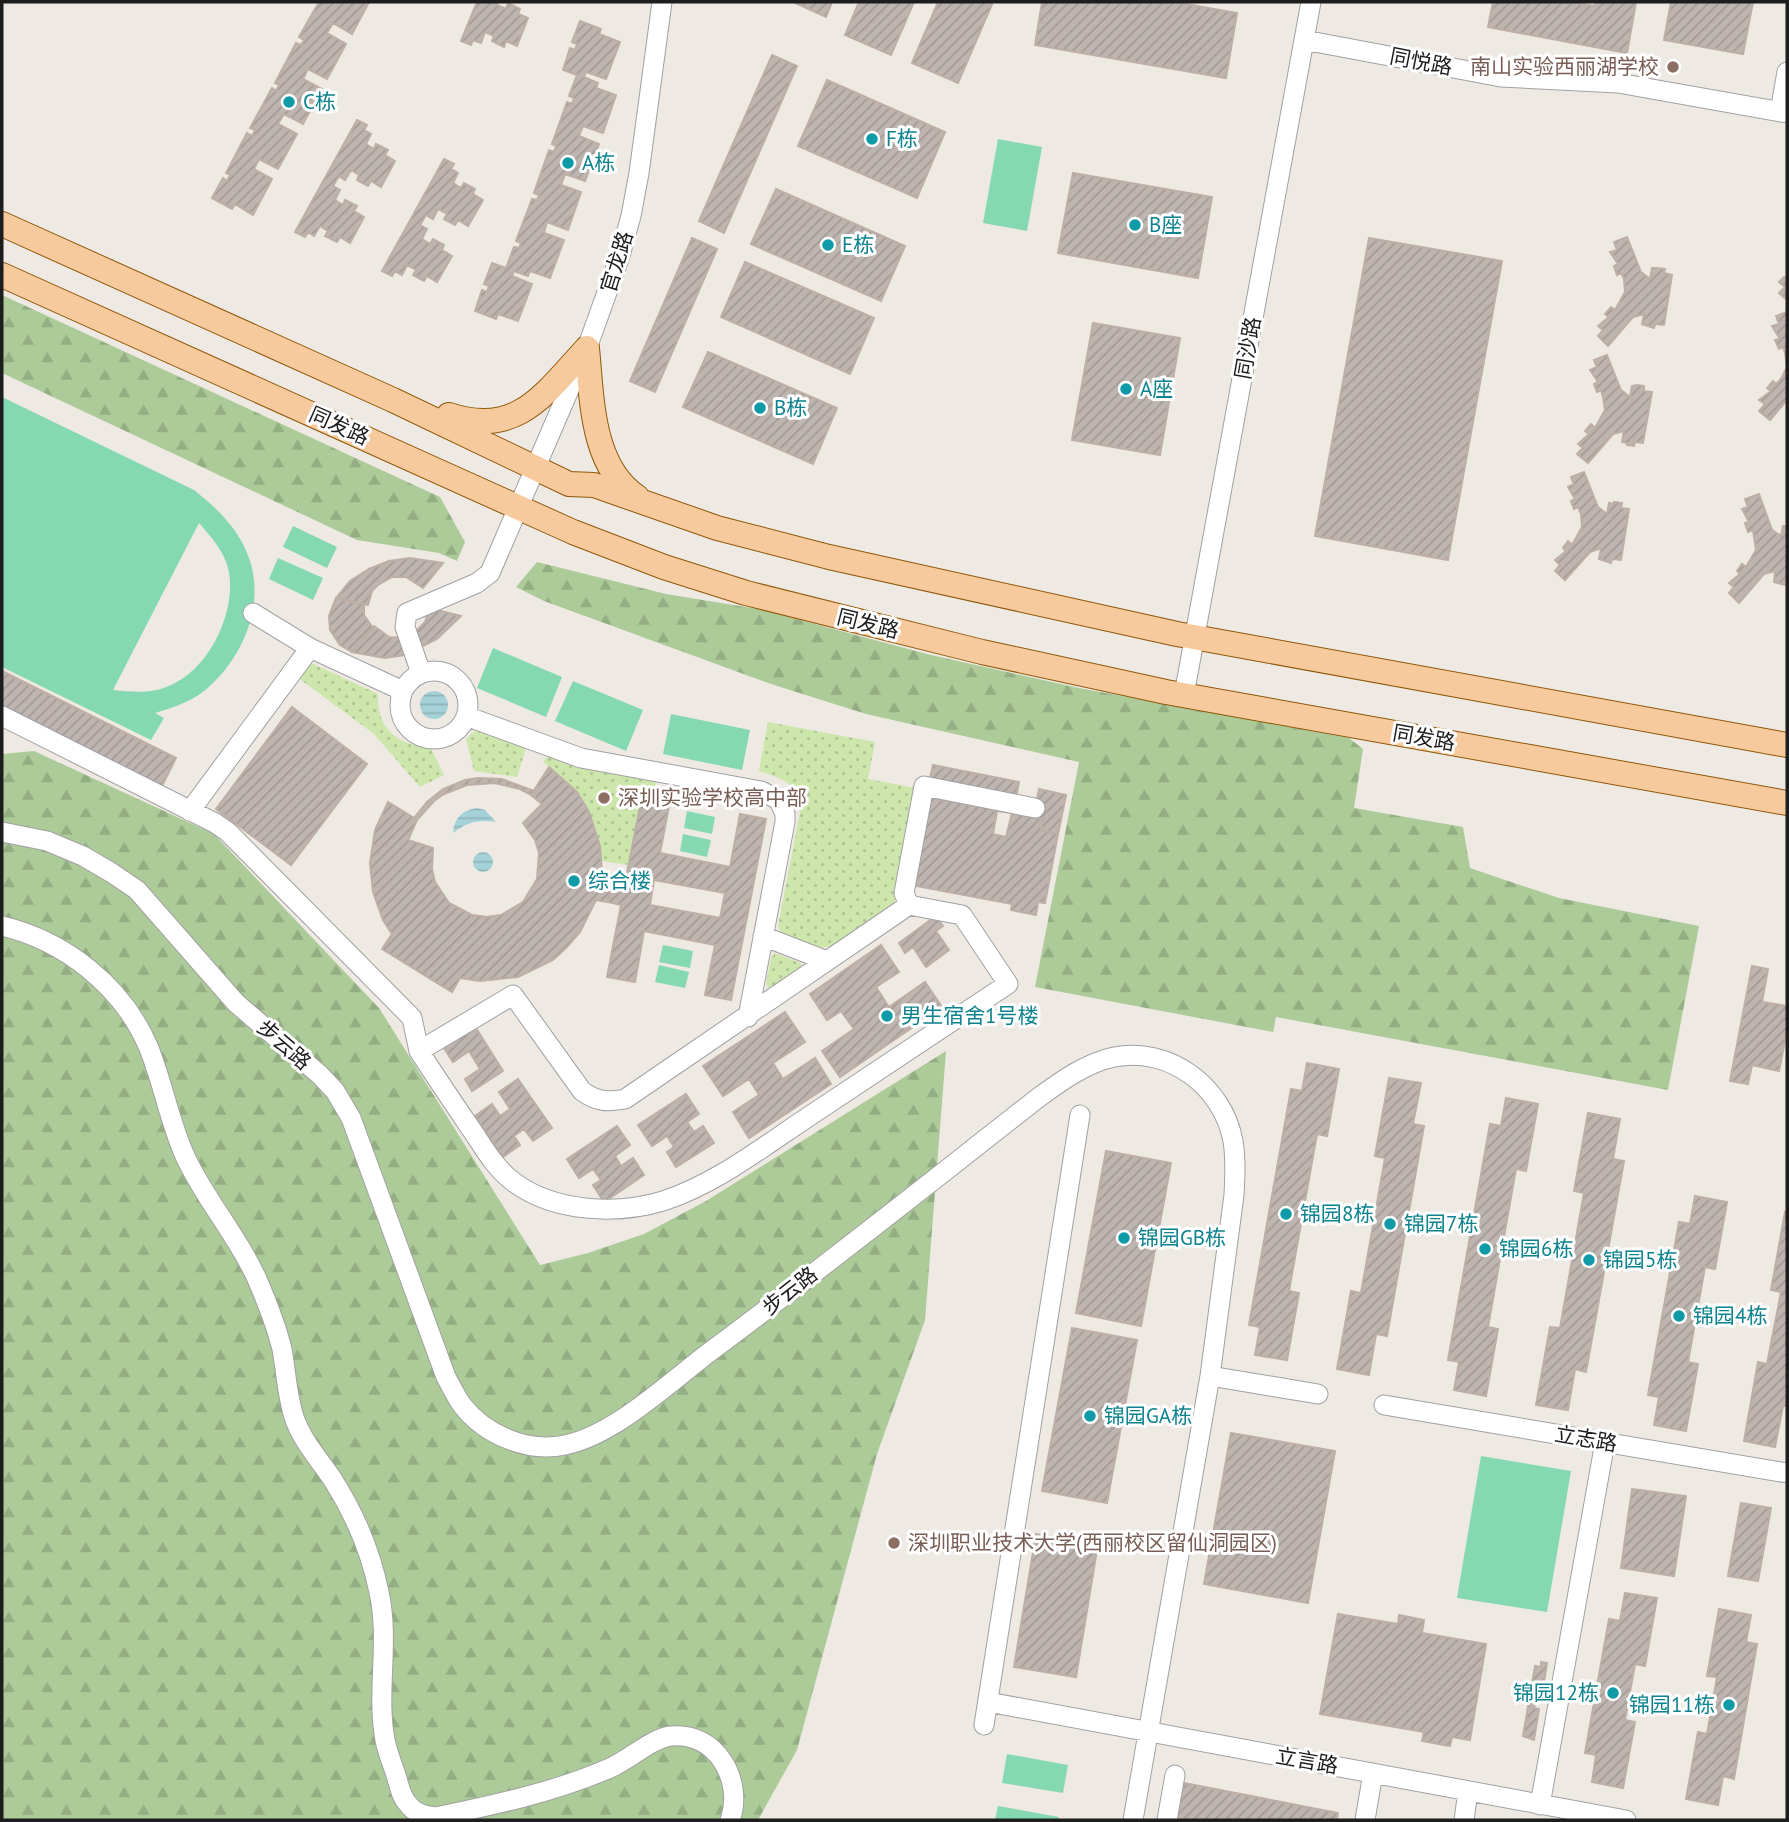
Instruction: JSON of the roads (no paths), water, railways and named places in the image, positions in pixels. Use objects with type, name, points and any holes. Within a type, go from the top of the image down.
[{"type":"main road","points":[[2,224],[393,400],[569,484],[594,485],[717,528],[829,557],[1195,638],[1787,745]]},
{"type":"main road","name":"同发路","points":[[2,275],[573,532],[652,563],[746,593],[982,652],[1184,695],[1787,803]]},
{"type":"main road","points":[[393,400],[480,423],[508,419],[534,405],[587,348]]},
{"type":"main road","points":[[587,348],[594,418],[604,451],[624,487],[646,503]]},
{"type":"street","name":"同沙路","points":[[1184,695],[1311,2]]},
{"type":"street","name":"官龙路","points":[[421,673],[405,628],[407,613],[487,577],[587,348],[620,259],[631,216],[660,3]]},
{"type":"street","name":"同悦路","points":[[1304,40],[1501,77],[1618,83],[1784,112]]},
{"type":"street","points":[[1784,112],[1787,72]]},
{"type":"street","points":[[253,612],[310,648],[402,691]]},
{"type":"street","points":[[190,811],[310,648]]},
{"type":"street","points":[[432,670],[443,672],[453,676],[461,684],[468,705],[466,716],[461,725],[447,737],[428,739],[418,736],[409,730],[400,711],[402,691],[407,683],[421,673],[432,670]]},
{"type":"street","points":[[2,716],[228,832],[412,1018],[419,1051],[502,1172],[517,1185],[542,1198],[564,1205],[592,1208],[628,1207],[663,1201],[723,1173],[1007,984],[962,915],[909,905],[625,1099],[608,1102],[594,1100],[582,1091],[513,995],[419,1051]]},
{"type":"street","points":[[466,716],[581,758],[761,791],[774,796],[783,806],[785,822],[748,1017]]},
{"type":"street","points":[[909,905],[904,893],[924,786],[1035,808]]},
{"type":"street","name":"步云路","points":[[2,832],[47,841],[83,856],[137,890],[236,1003],[335,1091],[351,1118],[446,1377],[462,1405],[479,1423],[500,1436],[521,1444],[544,1447],[566,1445],[595,1435],[618,1421],[1038,1098],[1089,1065],[1114,1057],[1137,1056],[1161,1059],[1198,1078],[1214,1096],[1233,1138],[1236,1166],[1234,1195],[1210,1376],[1133,1820]]},
{"type":"street","points":[[2,926],[43,940],[64,951],[104,982],[122,1002],[147,1045],[175,1133],[192,1169],[256,1276],[278,1335],[293,1416],[301,1434],[349,1509],[363,1541],[379,1591],[384,1623],[385,1740],[408,1806],[426,1816],[436,1817],[560,1787],[603,1771],[668,1736],[680,1736],[706,1745],[726,1765],[735,1791],[730,1820]]},
{"type":"street","points":[[763,936],[827,961]]},
{"type":"street","points":[[984,1725],[1080,1115]]},
{"type":"street","points":[[1210,1376],[1318,1394]]},
{"type":"street","name":"立志路","points":[[1384,1405],[1787,1473]]},
{"type":"street","points":[[1540,1805],[1605,1443]]},
{"type":"street","name":"立言路","points":[[988,1702],[1626,1820]]},
{"type":"street","points":[[1365,1820],[1373,1773]]},
{"type":"street","points":[[1167,1820],[1175,1776]]},
{"type":"street","points":[[1464,1820],[1468,1791]]},
{"type":"water","points":[[434,691],[444,695],[448,705],[444,715],[434,719],[424,715],[420,705],[424,695]]},
{"type":"water","points":[[477,808],[485,810],[496,822],[473,822],[453,833],[460,816]]},
{"type":"water","points":[[483,852],[490,855],[493,862],[490,869],[483,872],[476,869],[473,862],[476,855]]},
{"type":"place","name":"南山实验西丽湖学校","points":[[1673,67]]},
{"type":"place","name":"C栋","points":[[289,102]]},
{"type":"place","name":"F栋","points":[[872,139]]},
{"type":"place","name":"A栋","points":[[568,163]]},
{"type":"place","name":"B座","points":[[1135,225]]},
{"type":"place","name":"E栋","points":[[828,245]]},
{"type":"place","name":"A座","points":[[1126,389]]},
{"type":"place","name":"B栋","points":[[760,408]]},
{"type":"place","name":"深圳实验学校高中部","points":[[604,798]]},
{"type":"place","name":"综合楼","points":[[574,881]]},
{"type":"place","name":"男生宿舍1号楼","points":[[887,1016]]},
{"type":"place","name":"锦园8栋","points":[[1286,1214]]},
{"type":"place","name":"锦园7栋","points":[[1390,1224]]},
{"type":"place","name":"锦园GB栋","points":[[1124,1238]]},
{"type":"place","name":"锦园6栋","points":[[1485,1249]]},
{"type":"place","name":"锦园5栋","points":[[1589,1260]]},
{"type":"place","name":"锦园4栋","points":[[1679,1316]]},
{"type":"place","name":"锦园GA栋","points":[[1090,1416]]},
{"type":"place","name":"深圳职业技术大学(西丽校区留仙洞园区)","points":[[894,1543]]},
{"type":"place","name":"锦园12栋","points":[[1613,1693]]},
{"type":"place","name":"锦园11栋","points":[[1729,1705]]}]
